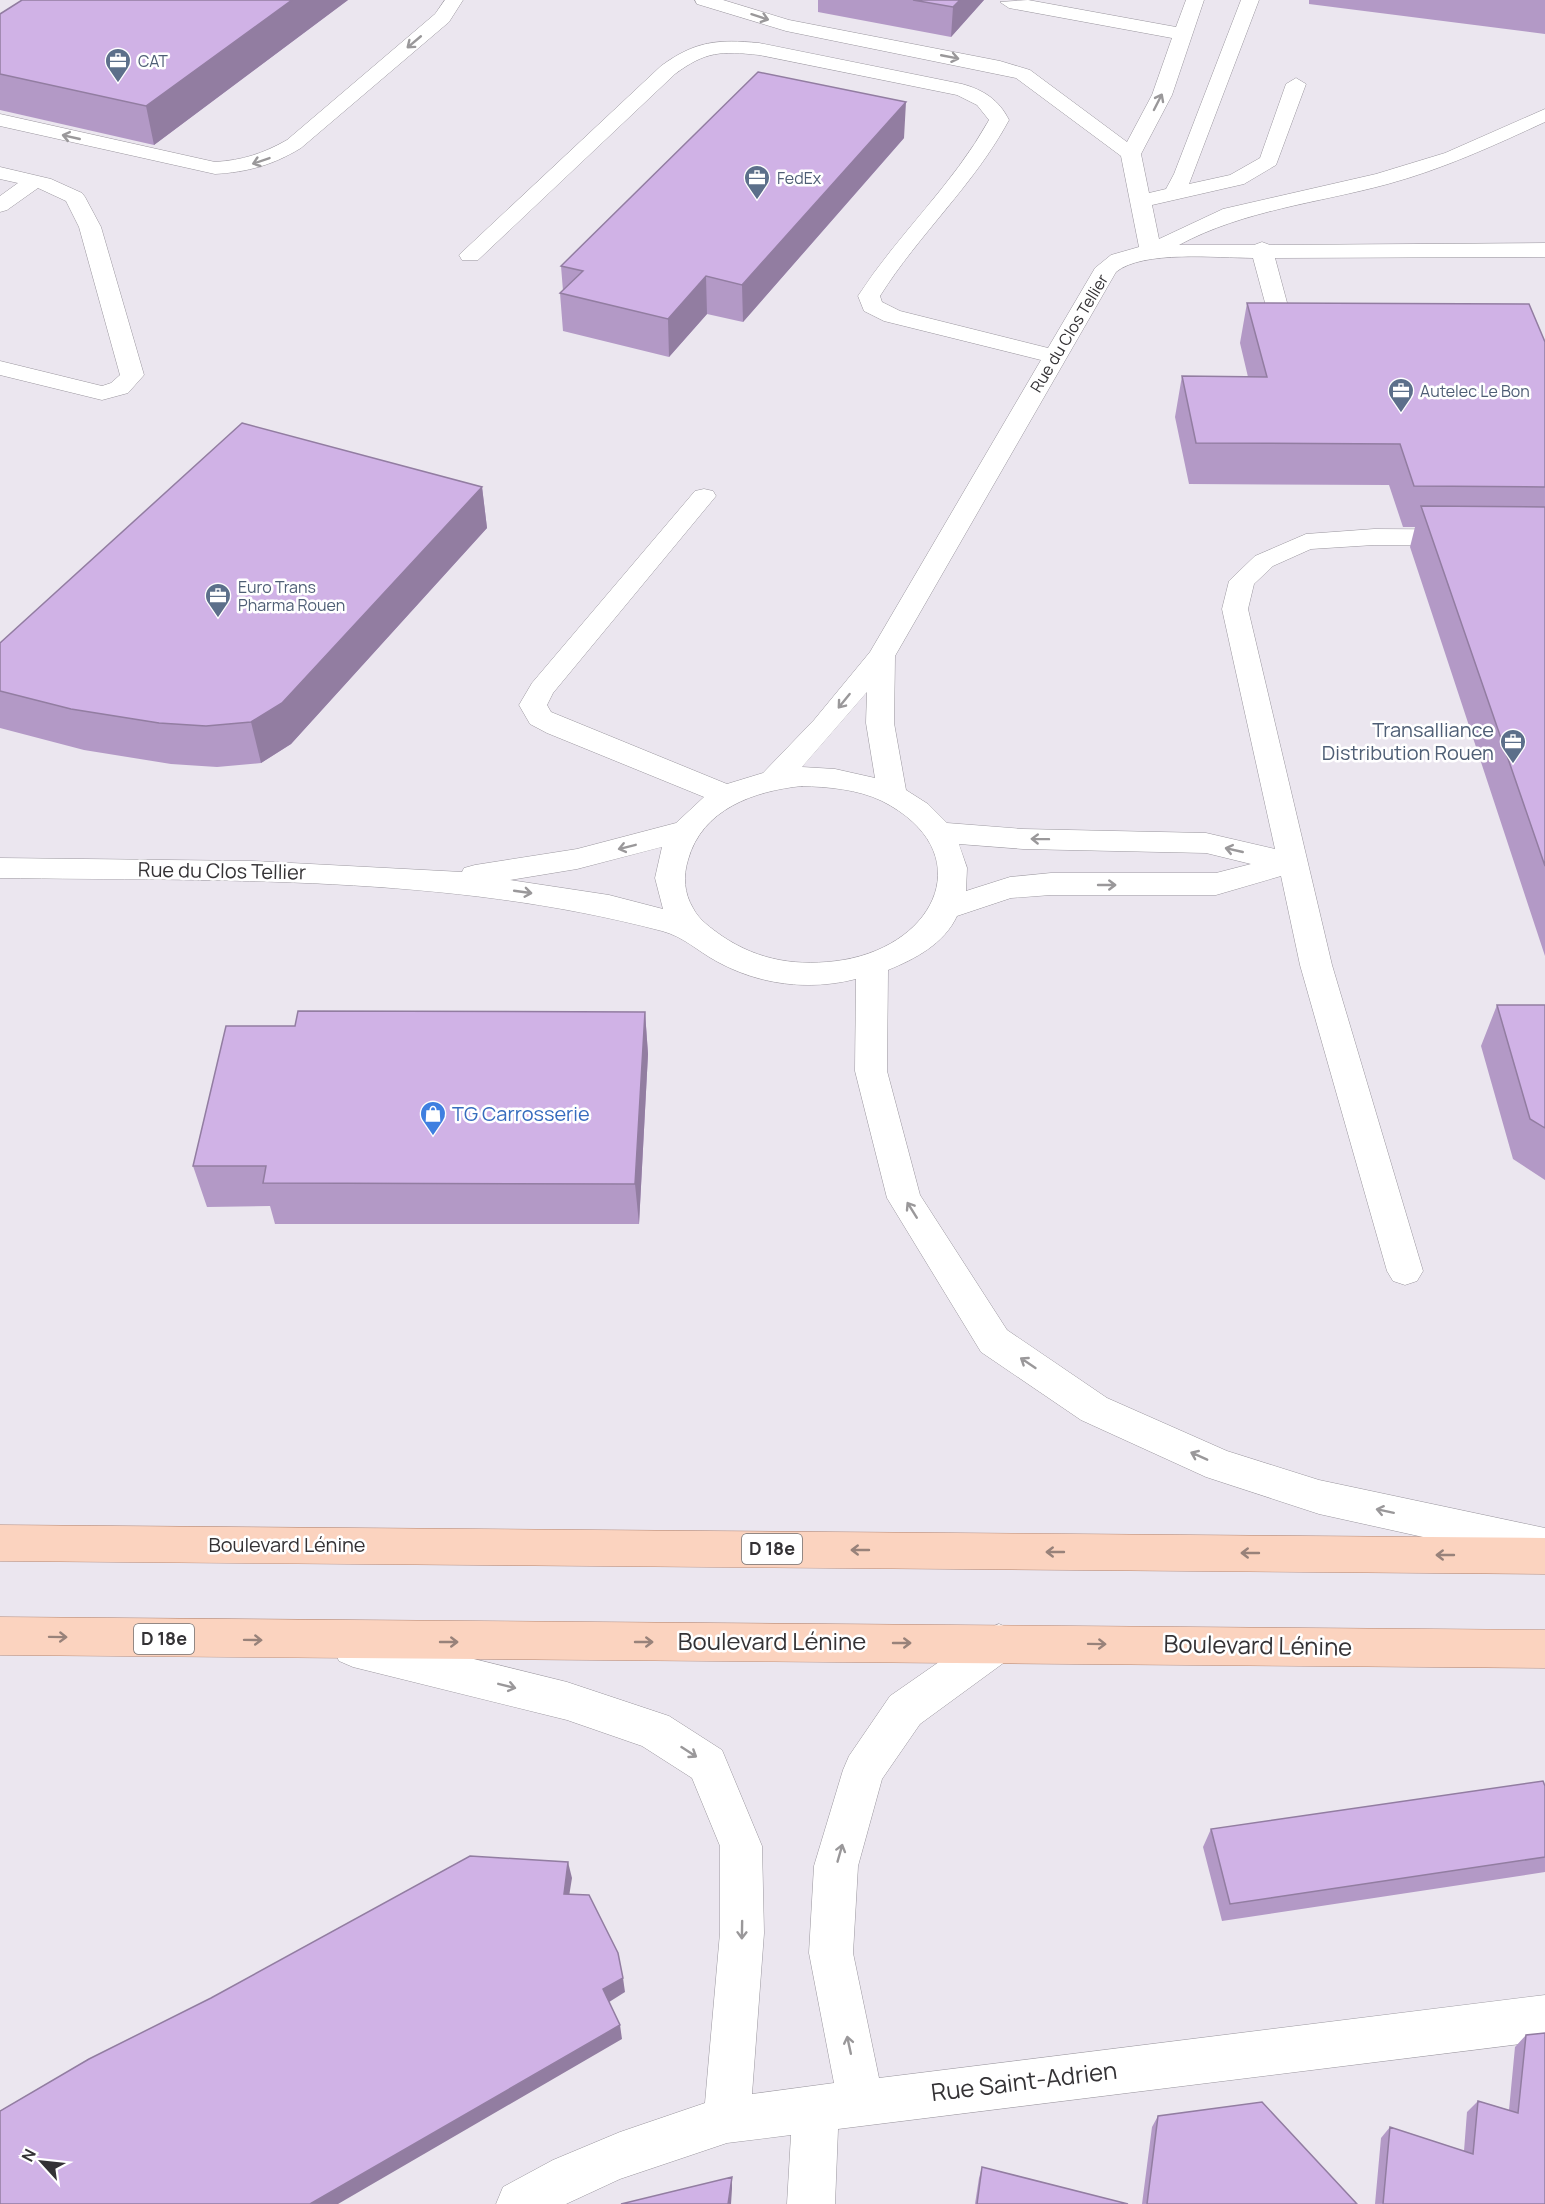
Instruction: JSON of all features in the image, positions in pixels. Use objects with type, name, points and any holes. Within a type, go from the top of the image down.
[{"type":"main road","name":"Boulevard Lénine","points":[[0,1543],[1545,1556]]},
{"type":"main road","name":"Boulevard Lénine","points":[[0,1636],[328,1641],[999,1643],[1545,1649]]},
{"type":"street","points":[[0,120],[181,162],[215,168],[243,166],[268,159],[294,144],[442,18],[453,5],[454,0]]},
{"type":"street","points":[[704,0],[786,25],[1000,67],[1023,74],[1131,154]]},
{"type":"street","points":[[1195,0],[1162,95],[1131,154],[1151,252],[1191,230],[1231,214],[1382,178],[1452,157],[1545,115]]},
{"type":"street","points":[[1174,194],[1185,174],[1250,0]]},
{"type":"street","points":[[1009,2],[1182,34]]},
{"type":"street","points":[[470,255],[668,70],[688,55],[707,48],[730,46],[759,49],[962,90],[981,97],[994,108],[999,120],[987,146],[884,271],[869,296],[872,306],[892,316],[1054,357]]},
{"type":"street","points":[[864,90],[880,74]]},
{"type":"street","points":[[1141,201],[1237,180],[1269,161],[1296,84]]},
{"type":"street","points":[[0,173],[63,189],[75,196],[92,235],[132,375],[128,383],[115,391],[102,393],[0,368]]},
{"type":"street","points":[[0,206],[35,181]]},
{"type":"street","points":[[1262,249],[1278,310]]},
{"type":"street","name":"Rue du Clos Tellier","points":[[773,780],[824,726],[881,656],[1103,273],[1113,262],[1126,256],[1151,252],[1262,249],[1545,250]]},
{"type":"street","points":[[704,496],[542,689],[533,705],[540,718],[557,727],[727,795]]},
{"type":"street","points":[[1406,1270],[1316,965],[1235,609],[1242,581],[1264,561],[1306,542],[1374,537],[1545,538]]},
{"type":"street","name":"Rue du Clos Tellier","points":[[881,656],[880,723],[892,794]]},
{"type":"street","name":"Rue du Clos Tellier","points":[[0,868],[253,871],[444,880],[609,906],[689,927],[724,953],[750,965],[790,974],[832,974],[872,966],[904,951],[930,932],[946,908],[954,882],[951,856],[938,832],[919,811],[892,794],[859,782],[824,777],[790,777],[773,780],[727,795],[702,811],[683,831],[672,854],[669,879],[675,903],[689,927]]},
{"type":"street","name":"Rue du Clos Tellier","points":[[444,880],[577,859],[683,831]]},
{"type":"street","points":[[938,832],[1023,839],[1206,843],[1291,863]]},
{"type":"street","points":[[946,908],[1010,888],[1051,884],[1216,884],[1291,863]]},
{"type":"street","points":[[872,966],[871,1071],[904,1198],[994,1341],[1094,1409],[1219,1465],[1319,1497],[1545,1546]]},
{"type":"street","points":[[328,1641],[567,1701],[654,1730],[707,1764],[741,1846],[742,1933],[727,2120]]},
{"type":"street","points":[[861,2102],[831,1953],[836,1866],[864,1770],[904,1710],[999,1643]]},
{"type":"street","name":"Rue Saint-Adrien","points":[[542,2198],[628,2150],[727,2120],[816,2107],[1545,2018]]},
{"type":"street","points":[[811,2204],[816,2107]]},
{"type":"building","points":[[22,0],[292,0],[146,106],[0,74],[0,14]]},
{"type":"building","points":[[913,0],[960,0],[953,7]]},
{"type":"building","name":"FedEx","points":[[758,72],[906,102],[742,285],[706,276],[668,319],[560,293],[583,271],[561,266]]},
{"type":"building","name":"Autelec Le Bon","points":[[1247,303],[1529,304],[1545,342],[1545,487],[1414,486],[1400,444],[1196,443],[1182,376],[1267,377]]},
{"type":"building","name":"Euro Trans Pharma Rouen","points":[[242,423],[482,487],[282,703],[251,722],[206,726],[159,723],[71,709],[0,691],[0,643]]},
{"type":"building","name":"Transalliance Distribution Rouen","points":[[1421,506],[1545,507],[1545,866]]},
{"type":"building","points":[[1497,1005],[1545,1005],[1545,1128],[1530,1119]]},
{"type":"building","name":"TG Carrosserie","points":[[298,1011],[645,1012],[635,1184],[263,1183],[266,1166],[193,1166],[226,1026],[295,1026]]},
{"type":"building","points":[[1543,1781],[1545,1786],[1545,1857],[1230,1904],[1211,1829]]},
{"type":"building","points":[[470,1856],[568,1862],[564,1894],[589,1895],[618,1953],[623,1978],[603,1989],[620,2025],[310,2204],[0,2204],[0,2111],[89,2059],[211,1998]]},
{"type":"building","points":[[1545,2033],[1545,2204],[1383,2204],[1390,2127],[1473,2154],[1478,2101],[1518,2113],[1526,2035]]},
{"type":"building","points":[[1262,2102],[1357,2204],[1147,2204],[1158,2116]]},
{"type":"building","points":[[982,2167],[1128,2204],[977,2204]]},
{"type":"building","points":[[732,2177],[728,2204],[621,2204]]},
{"type":"place","name":"CAT","points":[[118,84]]},
{"type":"place","name":"FedEx","points":[[757,201]]},
{"type":"place","name":"Autelec Le Bon","points":[[1401,414]]},
{"type":"place","name":"Euro Trans Pharma Rouen","points":[[218,619]]},
{"type":"place","name":"Transalliance Distribution Rouen","points":[[1513,765]]},
{"type":"place","name":"TG Carrosserie","points":[[433,1137]]}]
